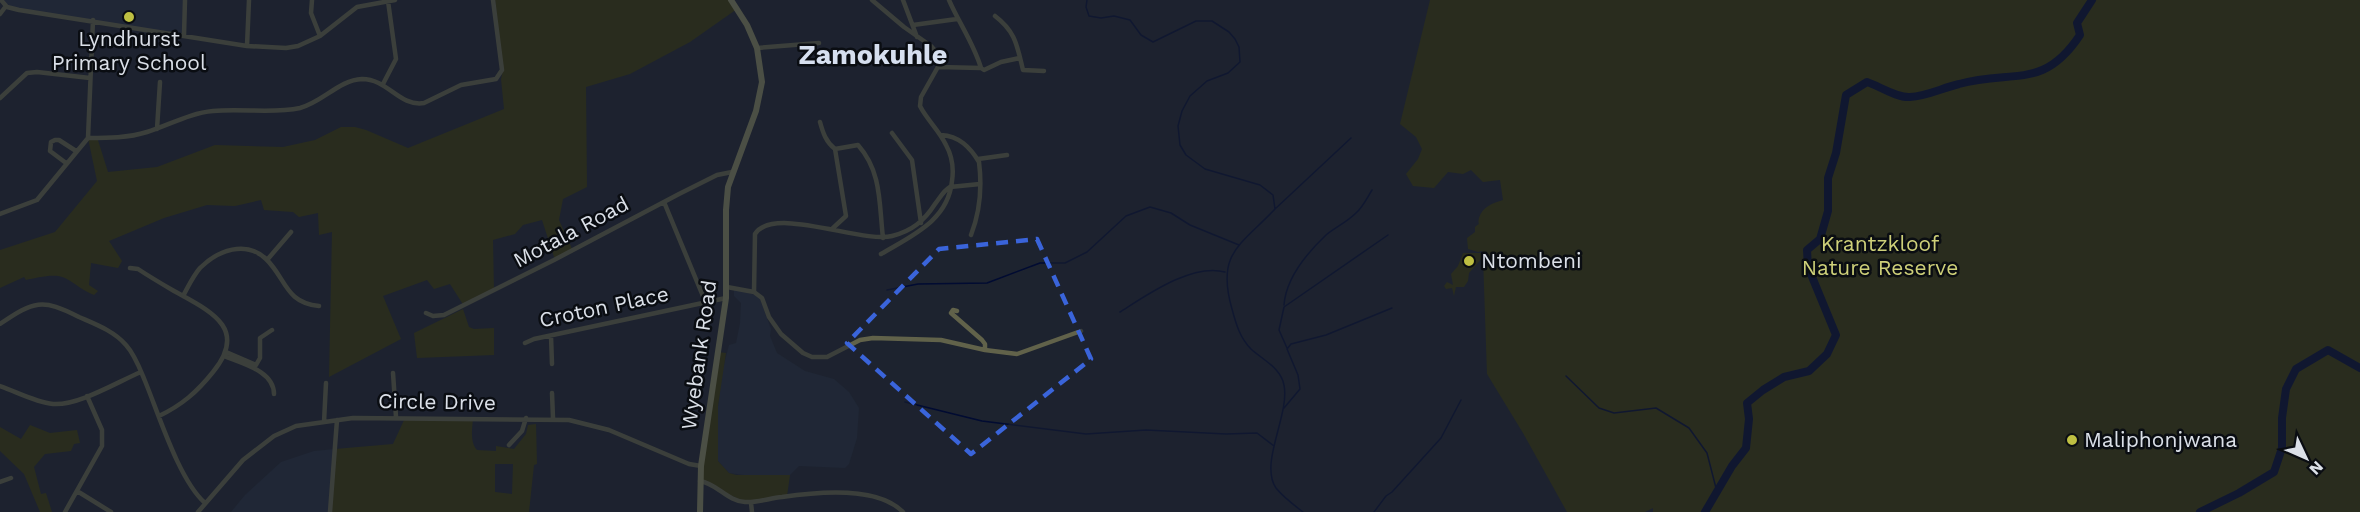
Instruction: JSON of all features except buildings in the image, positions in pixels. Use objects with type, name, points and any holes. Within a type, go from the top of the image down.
[{"type":"street","points":[[0,0],[6,6],[247,46],[292,48],[320,36],[357,7],[395,0]]},
{"type":"street","points":[[184,35],[185,0]]},
{"type":"street","points":[[247,46],[249,0]]},
{"type":"street","points":[[312,0],[311,13],[320,36]]},
{"type":"street","points":[[88,138],[122,137],[157,129],[195,114],[212,111],[300,108],[323,99],[341,86],[353,81],[365,80],[383,84],[404,100],[418,104],[461,85],[494,80],[500,76],[502,70],[494,0]]},
{"type":"street","name":"Wyebank Road","points":[[700,512],[701,466],[727,287],[728,187],[761,94],[761,70],[757,48],[747,25],[731,0]]},
{"type":"street","points":[[872,0],[935,49],[939,59],[938,67],[921,97],[920,106],[948,147],[953,166],[952,186],[948,200],[930,224],[881,254]]},
{"type":"street","points":[[903,0],[917,37]]},
{"type":"street","points":[[949,0],[957,19],[976,51],[982,69]]},
{"type":"street","points":[[383,84],[396,59],[388,1]]},
{"type":"street","points":[[0,14],[6,6]]},
{"type":"street","points":[[995,16],[1009,27],[1023,70],[1044,71]]},
{"type":"street","points":[[913,25],[957,19]]},
{"type":"street","points":[[0,214],[36,202],[88,138],[93,20]]},
{"type":"street","points":[[757,48],[819,43]]},
{"type":"street","points":[[938,67],[982,69],[1020,58]]},
{"type":"street","points":[[0,98],[27,73],[90,78]]},
{"type":"street","points":[[157,129],[160,82]]},
{"type":"street","points":[[820,122],[826,140],[835,149],[846,216],[833,228]]},
{"type":"street","points":[[892,133],[912,160],[921,223]]},
{"type":"street","points":[[941,135],[960,140],[978,159],[980,184],[976,220],[971,235]]},
{"type":"street","points":[[66,163],[50,151],[51,142],[60,140],[76,151]]},
{"type":"street","points":[[835,149],[858,145],[872,165],[877,178],[883,238]]},
{"type":"street","points":[[978,159],[1007,155]]},
{"type":"street","name":"Motala Road","points":[[426,313],[433,316],[444,315],[717,175],[732,172]]},
{"type":"street","points":[[754,292],[755,234],[758,230],[792,224],[833,228],[867,237],[883,238],[901,233],[921,223],[945,190],[952,186],[980,184]]},
{"type":"street","points":[[664,202],[705,301]]},
{"type":"street","points":[[267,260],[291,232]]},
{"type":"street","points":[[183,296],[199,269],[234,248],[250,249],[267,260],[291,295],[306,304],[319,306]]},
{"type":"street","points":[[130,268],[138,269],[208,310],[220,321],[227,334],[225,354],[194,395],[179,407],[159,416]]},
{"type":"street","points":[[727,287],[754,292],[761,297],[769,317],[782,334],[803,353],[812,357],[827,357],[866,338],[941,340],[985,350],[1017,354],[1081,332]]},
{"type":"street","name":"Croton Place","points":[[525,344],[534,339],[726,298]]},
{"type":"street","points":[[0,324],[35,305],[52,305],[116,336],[131,351],[190,486],[205,503]]},
{"type":"street","points":[[957,311],[953,310],[951,314],[982,340],[985,350]]},
{"type":"street","points":[[225,354],[256,365],[260,358],[259,340],[263,334],[272,330]]},
{"type":"street","points":[[551,336],[552,364]]},
{"type":"street","points":[[225,354],[269,377],[274,394]]},
{"type":"street","points":[[0,386],[51,404],[66,403],[141,372]]},
{"type":"street","points":[[393,373],[396,417]]},
{"type":"street","points":[[324,422],[326,383]]},
{"type":"street","points":[[552,393],[553,418]]},
{"type":"street","points":[[65,512],[98,456],[103,440],[102,430],[87,396]]},
{"type":"street","name":"Circle Drive","points":[[198,512],[243,460],[274,436],[296,426],[337,420],[396,417],[553,418],[609,430],[688,464],[701,466]]},
{"type":"street","points":[[509,445],[522,432],[526,418]]},
{"type":"street","points":[[330,512],[337,420]]},
{"type":"street","points":[[0,482],[11,478]]},
{"type":"street","points":[[700,481],[712,483],[733,499],[751,503],[808,494],[850,493],[884,500],[903,512]]},
{"type":"street","points":[[77,491],[111,512]]},
{"type":"street","points":[[751,503],[752,512]]},
{"type":"highlighted area","points":[[1037,239],[1091,359],[971,454],[847,343],[939,249]]},
{"type":"shaded area","name":"Lyndhurst Primary School","points":[[1,0],[185,0],[184,35],[14,9]]},
{"type":"shaded area","points":[[734,289],[759,296],[777,353],[805,371],[834,379],[849,392],[859,408],[857,438],[849,464],[845,468],[799,466],[790,475],[758,477],[729,473],[718,461],[718,406],[722,372],[729,345],[736,343],[740,323],[741,303],[734,296]]},
{"type":"shaded area","points":[[335,449],[330,512],[231,512],[245,495],[281,462],[314,451]]},
{"type":"green space","points":[[495,0],[731,0],[737,9],[690,42],[630,74],[586,87],[587,187],[563,199],[559,220],[573,251],[555,260],[542,220],[523,225],[515,234],[493,240],[494,291],[464,306],[450,284],[434,289],[427,280],[383,296],[401,339],[329,377],[332,232],[319,235],[318,213],[299,217],[293,212],[264,210],[261,200],[235,206],[207,205],[164,218],[109,241],[122,261],[118,268],[91,263],[89,285],[98,291],[94,295],[65,278],[56,276],[26,280],[24,277],[0,288],[0,250],[55,232],[97,181],[88,138],[97,137],[108,172],[157,167],[215,145],[283,147],[315,140],[341,127],[366,130],[408,148],[504,109],[501,79],[503,70]]},
{"type":"green space","name":"Krantzkloof Nature Reserve","points":[[1430,0],[2360,0],[2360,512],[1653,512],[1653,508],[1645,512],[1567,512],[1487,374],[1483,257],[1469,273],[1464,287],[1456,287],[1454,296],[1452,288],[1446,289],[1444,286],[1447,282],[1453,285],[1451,274],[1458,266],[1463,253],[1483,253],[1468,249],[1467,238],[1475,232],[1475,227],[1479,224],[1479,218],[1485,208],[1503,200],[1500,180],[1483,182],[1471,170],[1463,174],[1448,172],[1434,188],[1413,186],[1406,174],[1418,159],[1422,149],[1416,137],[1400,124]]},
{"type":"green space","points":[[463,309],[469,327],[494,328],[494,355],[417,358],[414,333]]},
{"type":"green space","points":[[718,352],[726,353],[718,406],[718,461],[729,473],[736,475],[790,475],[787,496],[745,502],[700,481]]},
{"type":"green space","points":[[405,418],[473,419],[473,444],[477,450],[496,451],[496,446],[514,449],[526,434],[528,425],[536,424],[537,464],[534,465],[529,512],[330,512],[335,449],[393,444]],"holes":[[[495,464],[513,464],[512,494],[495,492]]]},
{"type":"green space","points":[[30,425],[50,433],[77,430],[80,443],[74,444],[71,451],[45,454],[34,467],[41,494],[46,493],[52,512],[40,512],[24,474],[0,451],[0,427],[21,439]]},
{"type":"waterway","points":[[1087,0],[1086,7],[1089,16],[1101,18],[1114,16],[1130,20],[1141,35],[1153,42],[1196,21],[1212,21],[1229,32],[1239,47],[1240,62],[1228,73],[1207,81],[1190,96],[1182,111],[1178,126],[1180,145],[1186,155],[1205,169],[1260,185],[1273,195],[1275,209],[1234,252],[1227,275],[1228,290],[1235,320],[1244,340],[1275,369],[1282,379],[1285,397],[1273,452],[1272,478],[1276,488],[1303,512]]},
{"type":"waterway","points":[[1705,512],[1732,466],[1746,448],[1749,419],[1747,403],[1784,377],[1809,371],[1827,354],[1836,335],[1808,267],[1807,250],[1820,239],[1828,211],[1828,178],[1836,153],[1846,95],[1867,82],[1894,94],[1910,97],[1978,80],[2026,75],[2039,71],[2053,64],[2066,53],[2080,35],[2077,23],[2092,0]]},
{"type":"waterway","points":[[1275,209],[1351,138]]},
{"type":"waterway","points":[[1284,305],[1289,285],[1304,258],[1326,235],[1358,211],[1372,190]]},
{"type":"waterway","points":[[887,290],[918,284],[987,283],[1040,263],[1065,263],[1087,252],[1126,216],[1150,207],[1171,213],[1190,225],[1239,245]]},
{"type":"waterway","points":[[1287,348],[1279,330],[1284,307],[1388,235]]},
{"type":"waterway","points":[[1120,312],[1184,276],[1212,270],[1225,272]]},
{"type":"waterway","points":[[1284,408],[1300,389],[1298,375],[1287,349],[1291,344],[1326,335],[1392,308]]},
{"type":"waterway","points":[[2200,512],[2239,493],[2274,472],[2282,448],[2282,418],[2286,389],[2296,369],[2328,350],[2360,368]]},
{"type":"waterway","points":[[1566,376],[1599,408],[1614,413],[1656,408],[1689,428],[1707,453],[1717,492]]},
{"type":"waterway","points":[[1374,512],[1386,496],[1441,438],[1461,400]]},
{"type":"waterway","points":[[905,402],[982,421],[1086,434],[1146,430],[1226,434],[1257,433],[1274,446]]},
{"type":"place","name":"Lyndhurst Primary School","points":[[129,17]]},
{"type":"place","name":"Ntombeni","points":[[1469,261]]},
{"type":"place","name":"Maliphonjwana","points":[[2072,440]]},
{"type":"district","name":"Zamokuhle","points":[[873,55]]}]
